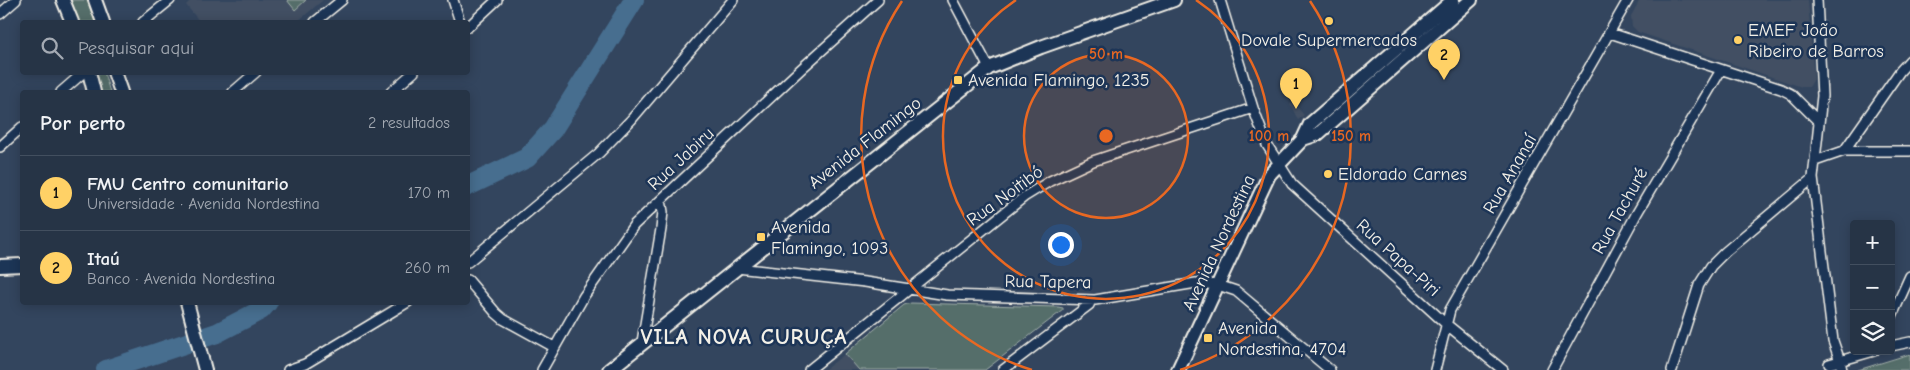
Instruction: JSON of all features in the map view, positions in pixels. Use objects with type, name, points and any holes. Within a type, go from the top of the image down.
[{"type":"street","points":[[0,14],[16,0]]},
{"type":"street","points":[[63,0],[71,20]]},
{"type":"street","points":[[95,0],[102,20]]},
{"type":"street","points":[[145,20],[170,0]]},
{"type":"street","points":[[317,20],[342,0]]},
{"type":"street","points":[[453,0],[459,20]]},
{"type":"street","points":[[470,25],[497,0]]},
{"type":"street","points":[[470,260],[599,153],[631,120],[732,0]]},
{"type":"street","name":"Rua Jabiru","points":[[542,370],[584,296],[634,225],[878,0]]},
{"type":"street","points":[[952,0],[989,68]]},
{"type":"street","name":"Avenida Flamingo","points":[[609,370],[989,68],[1041,47],[1174,0]]},
{"type":"street","name":"Rua Papa-Piri","points":[[1220,0],[1253,108],[1267,145],[1292,184],[1446,324],[1504,370]]},
{"type":"street","name":"Avenida Nordestina","points":[[1178,370],[1270,175],[1278,164],[1303,139],[1310,124],[1453,0]]},
{"type":"street","name":"Avenida Nordestina","points":[[1303,139],[1318,134],[1471,0]]},
{"type":"street","name":"Rua Ananaí","points":[[1435,370],[1450,310],[1628,0]]},
{"type":"street","points":[[1818,0],[1822,96],[1813,178],[1833,341],[1841,365]]},
{"type":"street","points":[[1610,33],[1781,89],[1791,94],[1819,122]]},
{"type":"street","points":[[1844,150],[1900,71],[1910,60]]},
{"type":"street","name":"Rua Tachuré","points":[[1552,370],[1637,213],[1721,70]]},
{"type":"street","points":[[63,90],[81,75]]},
{"type":"street","points":[[89,75],[93,90]]},
{"type":"street","points":[[115,75],[120,90]]},
{"type":"street","points":[[234,90],[252,75]]},
{"type":"street","points":[[394,90],[411,75]]},
{"type":"street","name":"Rua Noitibó","points":[[809,370],[1024,197],[1050,181],[1093,161],[1253,108]]},
{"type":"street","points":[[0,147],[20,129]]},
{"type":"street","points":[[1814,161],[1844,150],[1910,151]]},
{"type":"street","points":[[1672,370],[1699,285],[1711,266],[1813,178]]},
{"type":"street","points":[[642,342],[661,229],[663,212],[661,200]]},
{"type":"street","points":[[0,266],[20,265]]},
{"type":"street","name":"Rua Tapera","points":[[737,268],[865,282],[948,295],[1091,300],[1196,284],[1218,285],[1236,291],[1330,370]]},
{"type":"street","points":[[1895,310],[1910,276]]},
{"type":"street","points":[[470,283],[490,308],[503,319],[554,347]]},
{"type":"street","points":[[1003,370],[1089,305],[1091,300]]},
{"type":"street","points":[[188,305],[205,370]]},
{"type":"street","points":[[288,370],[305,364],[403,305]]},
{"type":"street","points":[[1833,341],[1829,367],[1841,365],[1865,355]]},
{"type":"street","points":[[1895,345],[1910,342]]},
{"type":"shaded area","points":[[191,0],[323,0],[299,20],[198,20],[186,5]]},
{"type":"shaded area","name":"EMEF João Ribeiro de Barros","points":[[1640,0],[1808,0],[1814,79],[1809,87],[1802,87],[1638,32],[1632,26],[1631,16]]},
{"type":"shaded area","points":[[1293,103],[1304,115],[1298,120],[1290,104]]},
{"type":"shaded area","points":[[845,354],[859,370],[824,370]]},
{"type":"green space","points":[[71,0],[87,0],[94,20],[77,20]]},
{"type":"green space","points":[[287,0],[306,0],[295,10]]},
{"type":"green space","points":[[99,75],[105,75],[109,90],[99,90],[95,78]]},
{"type":"green space","points":[[911,303],[1058,307],[1063,308],[1063,310],[985,370],[859,370],[845,354],[904,305]]},
{"type":"green space","points":[[1910,354],[1910,370],[1858,370]]},
{"type":"waterway","points":[[470,185],[527,158],[553,129],[634,0]]},
{"type":"waterway","points":[[106,370],[217,333],[261,310],[265,305]]},
{"type":"place","name":"Dovale Supermercados","points":[[1329,21]]},
{"type":"place","name":"EMEF João Ribeiro de Barros","points":[[1738,40]]},
{"type":"place","name":"Avenida Flamingo, 1235","points":[[958,80]]},
{"type":"place","name":"Itaú","points":[[1444,80]]},
{"type":"place","name":"FMU Centro comunitario","points":[[1296,109]]},
{"type":"place","name":"Eldorado Carnes","points":[[1328,174]]},
{"type":"place","name":"Avenida Flamingo, 1093","points":[[761,237]]},
{"type":"place","name":"Avenida Nordestina, 4704","points":[[1208,338]]},
{"type":"district","name":"VILA NOVA CURUÇA","points":[[744,337]]}]
